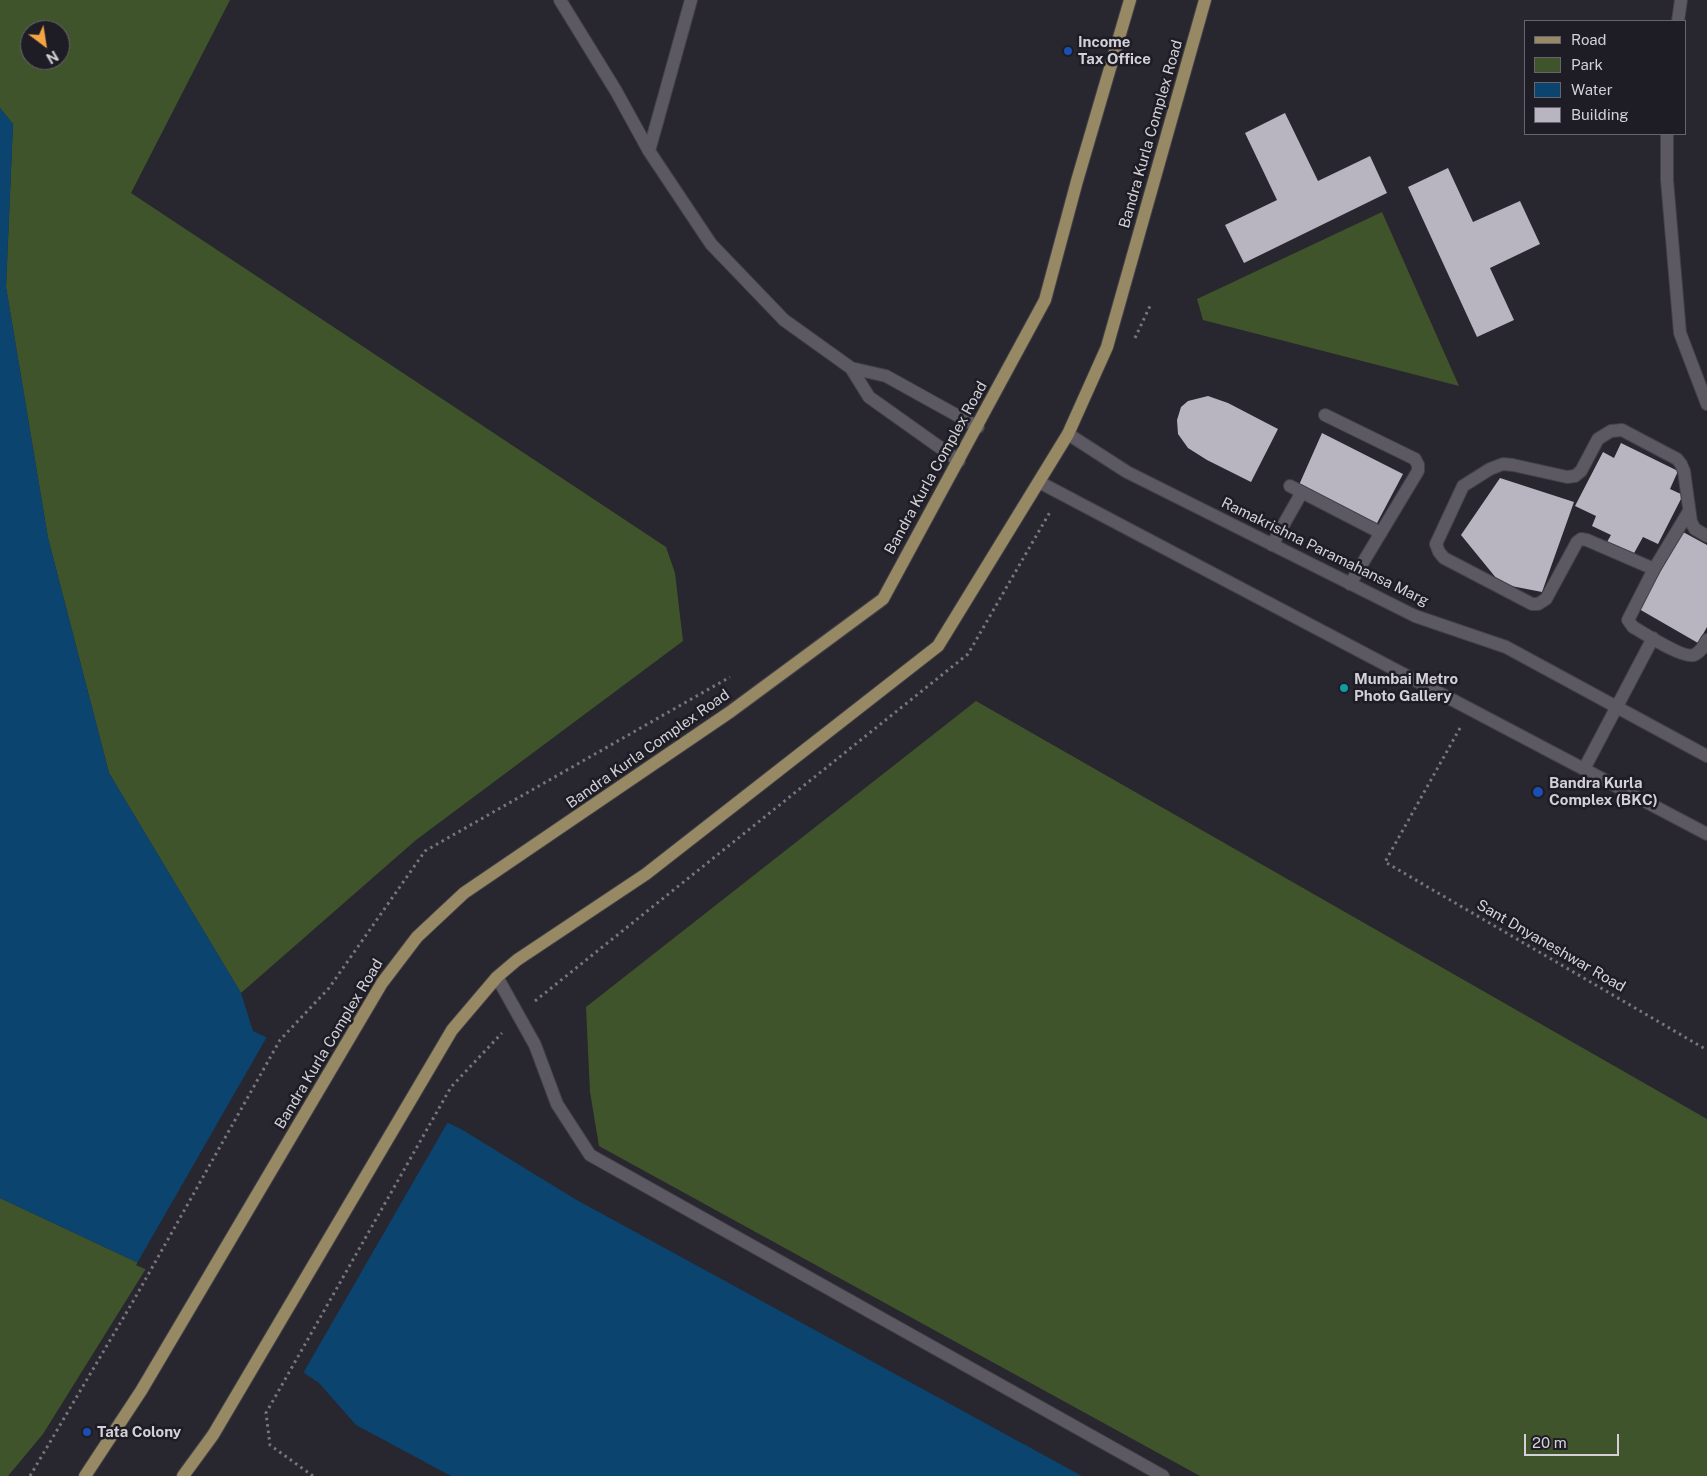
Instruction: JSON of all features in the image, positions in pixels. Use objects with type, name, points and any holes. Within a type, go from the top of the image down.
[{"type":"main road","name":"Bandra Kurla Complex Road","points":[[85,1476],[141,1391],[382,983],[417,937],[464,893],[722,718],[883,599],[978,427],[1045,300],[1075,188],[1130,0]]},
{"type":"main road","name":"Bandra Kurla Complex Road","points":[[183,1476],[213,1435],[452,1030],[497,977],[517,960],[646,874],[938,646],[1068,434],[1107,347],[1205,0]]},
{"type":"street","points":[[560,0],[616,91],[649,151],[711,244],[784,320],[851,368],[869,397],[959,461]]},
{"type":"street","points":[[649,151],[691,0]]},
{"type":"street","points":[[1678,20],[1681,0]]},
{"type":"street","points":[[1667,135],[1667,180],[1680,332],[1707,404]]},
{"type":"street","points":[[851,368],[886,376],[978,427]]},
{"type":"street","points":[[1325,415],[1415,459],[1418,465],[1418,471],[1350,584]]},
{"type":"street","points":[[1654,569],[1581,539],[1577,542],[1546,599],[1538,604],[1532,604],[1444,558],[1436,544],[1463,486],[1490,468],[1503,464],[1567,477],[1574,476],[1581,471],[1598,439],[1611,430],[1622,430],[1677,459],[1684,471],[1691,522],[1696,529],[1707,536]]},
{"type":"street","name":"Ramakrishna Paramahansa Marg","points":[[1068,434],[1127,472],[1415,616],[1506,647],[1707,756]]},
{"type":"street","points":[[1039,482],[1707,834]]},
{"type":"street","points":[[1272,544],[1296,489],[1382,533]]},
{"type":"street","points":[[1689,511],[1654,569],[1628,620],[1632,627],[1683,655],[1693,656],[1701,650],[1707,640]]},
{"type":"street","points":[[1584,769],[1653,638]]},
{"type":"street","points":[[497,977],[535,1044],[557,1104],[590,1155],[1163,1476]]},
{"type":"path","points":[[30,1476],[135,1298],[280,1040],[328,988],[425,851],[730,677]]},
{"type":"path","name":"Sant Dnyaneshwar Road","points":[[1471,709],[1384,862],[1707,1050]]},
{"type":"path","points":[[313,1476],[270,1446],[266,1413],[451,1088]]},
{"type":"green space","points":[[0,0],[230,0],[131,193],[666,547],[675,573],[683,641],[416,840],[241,993],[109,773],[48,538],[6,287],[13,124],[0,108]]},
{"type":"green space","points":[[1382,212],[1459,386],[1203,320],[1197,299]]},
{"type":"green space","points":[[976,701],[1707,1119],[1707,1476],[1200,1476],[599,1146],[590,1092],[586,1007]]},
{"type":"green space","points":[[0,1198],[147,1267],[43,1434],[8,1476],[0,1476]]},
{"type":"water","points":[[0,108],[13,124],[6,287],[48,538],[109,773],[241,993],[253,1031],[461,1129],[575,1199],[1082,1476],[451,1476],[356,1425],[319,1383],[147,1267],[0,1198]]},
{"type":"pier","points":[[268,1035],[449,1120],[302,1375],[145,1269],[136,1265]]},
{"type":"building","points":[[1285,113],[1318,181],[1370,156],[1387,193],[1244,263],[1225,225],[1277,200],[1245,133]]},
{"type":"building","points":[[1448,168],[1473,222],[1520,201],[1540,244],[1490,268],[1514,320],[1477,337],[1408,187]]},
{"type":"building","points":[[1208,396],[1228,403],[1278,429],[1251,482],[1207,460],[1188,448],[1178,434],[1177,420],[1181,407],[1188,401]]},
{"type":"building","points":[[1322,433],[1403,474],[1376,525],[1299,485]]},
{"type":"building","points":[[1621,443],[1678,471],[1670,489],[1683,495],[1658,544],[1643,537],[1633,555],[1607,542],[1611,535],[1592,526],[1596,516],[1575,506],[1603,452],[1614,458]]},
{"type":"building","points":[[1500,478],[1574,502],[1542,592],[1501,584],[1461,535]]},
{"type":"building","points":[[1683,532],[1707,545],[1707,627],[1698,643],[1639,609]]},
{"type":"place","name":"Income Tax Office","points":[[1068,51]]},
{"type":"place","name":"Mumbai Metro Photo Gallery","points":[[1344,688]]},
{"type":"place","name":"Bandra Kurla Complex (BKC)","points":[[1538,792]]},
{"type":"place","name":"Tata Colony","points":[[87,1432]]}]
